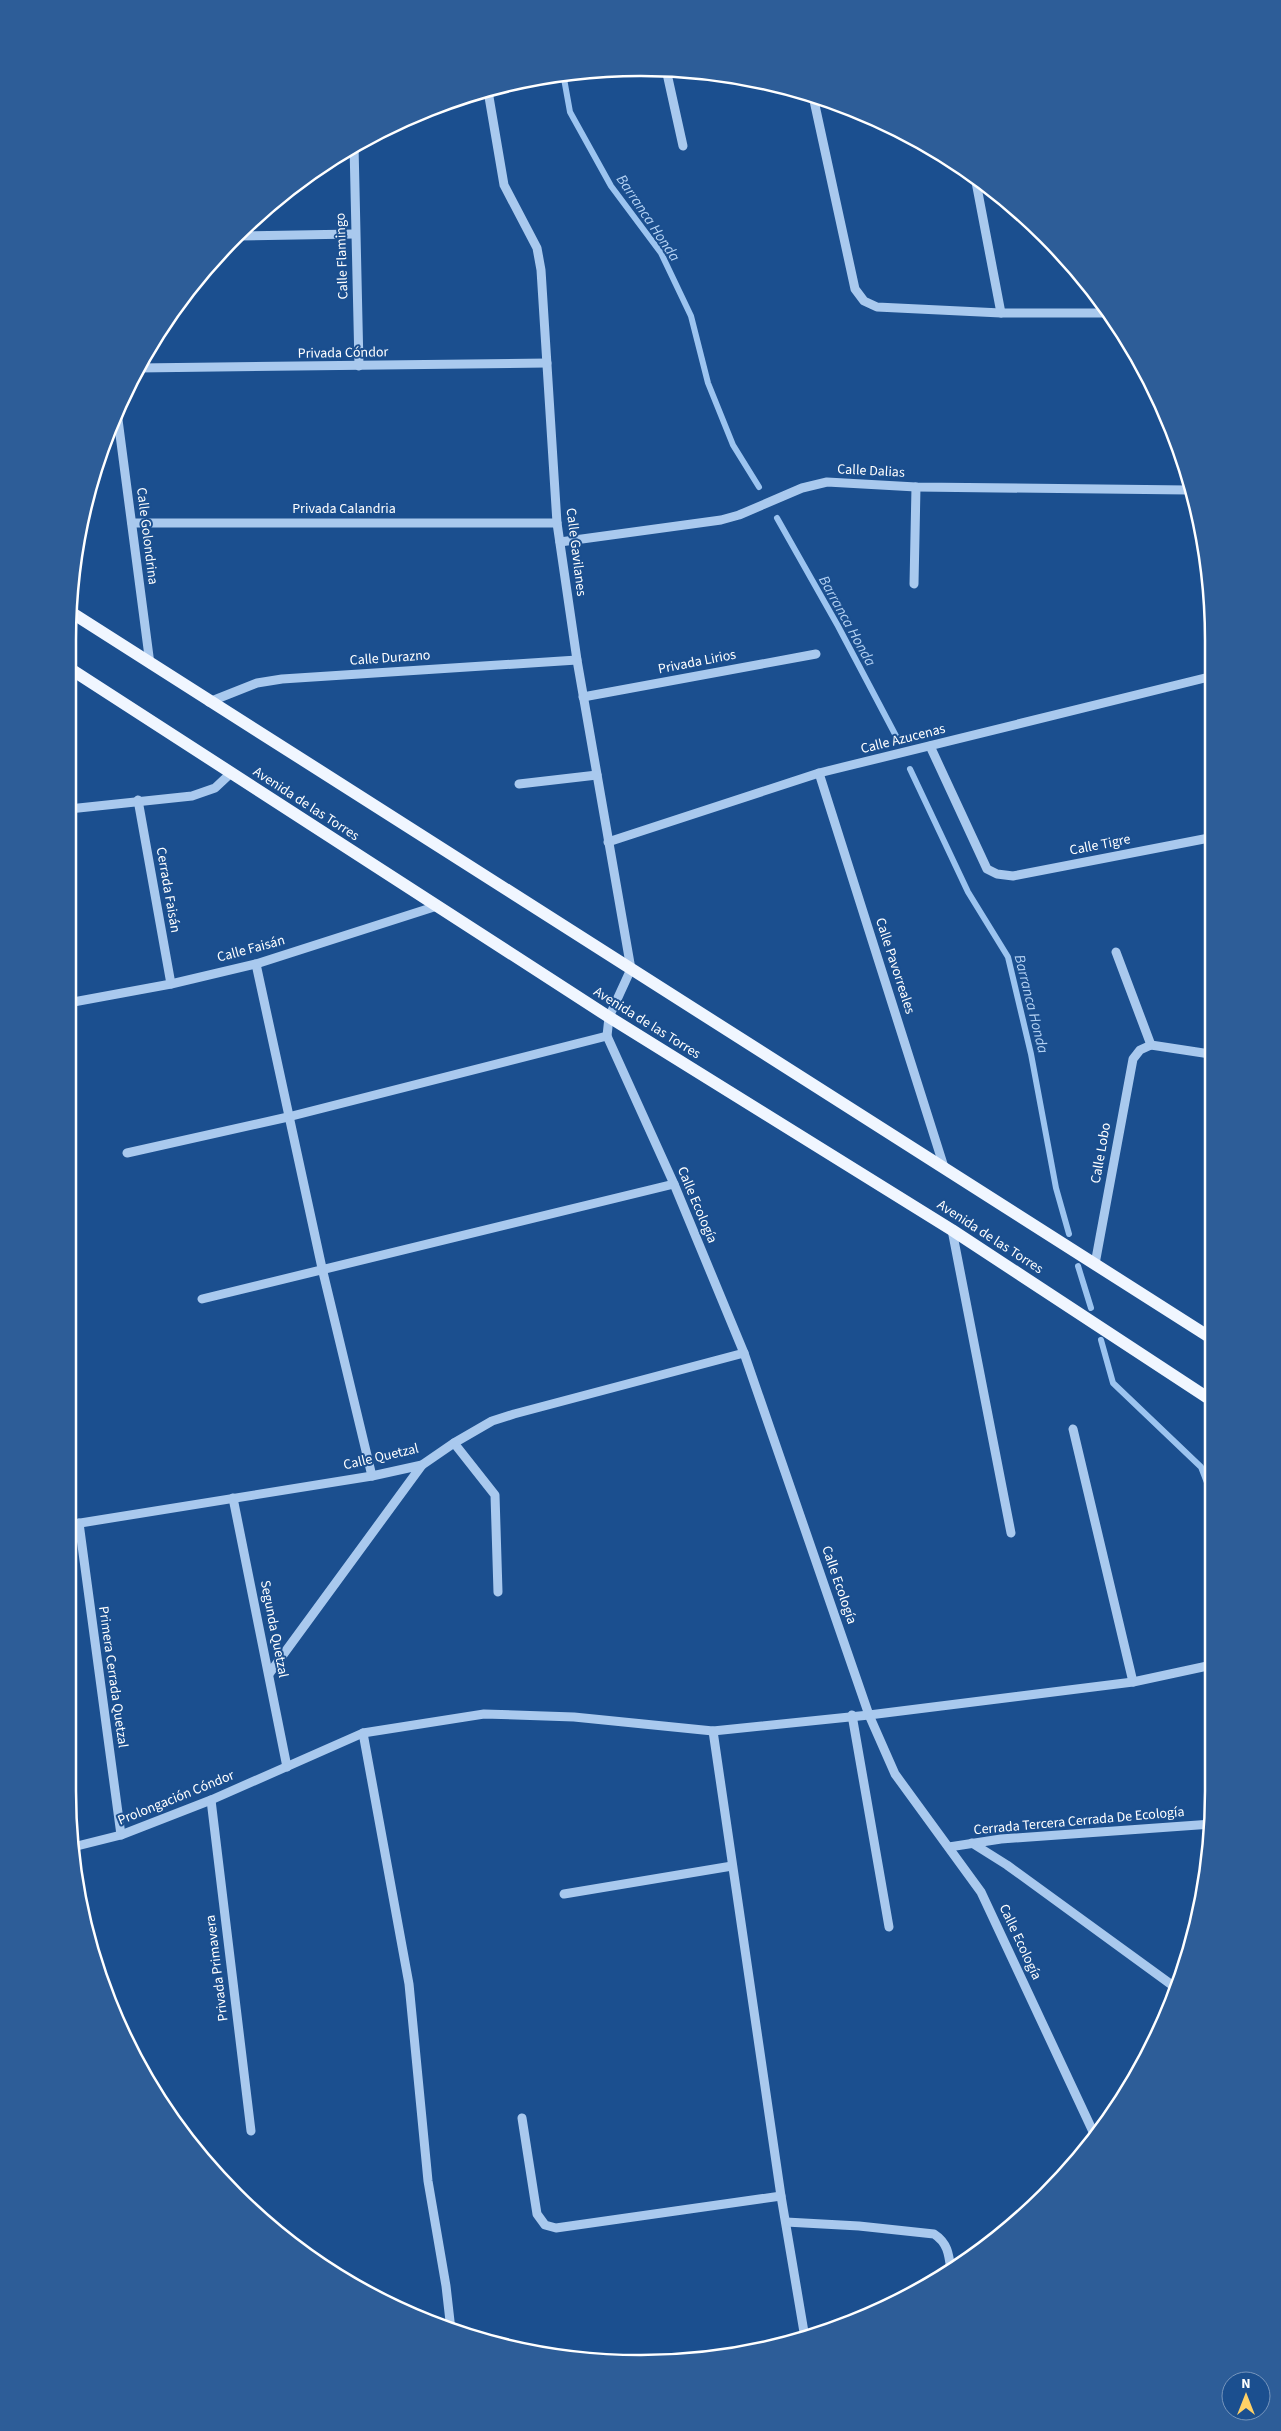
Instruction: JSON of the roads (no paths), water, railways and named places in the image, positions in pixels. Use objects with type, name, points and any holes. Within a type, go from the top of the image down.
[{"type":"main road","points":[[77,616],[1205,1334]]},
{"type":"main road","name":"Avenida de las Torres","points":[[76,672],[609,1017],[952,1230],[1205,1396]]},
{"type":"street","points":[[668,77],[683,146]]},
{"type":"street","name":"Calle Gavilanes","points":[[489,97],[504,185],[537,248],[541,270],[557,523],[583,697],[631,969]]},
{"type":"street","points":[[815,104],[855,289],[864,301],[877,307],[1002,314],[1100,313]]},
{"type":"street","name":"Calle Flamingo","points":[[354,154],[354,234],[359,366]]},
{"type":"street","points":[[977,188],[1002,314]]},
{"type":"street","points":[[248,236],[354,234]]},
{"type":"street","name":"Privada Cóndor","points":[[147,368],[547,363]]},
{"type":"street","name":"Calle Golondrina","points":[[119,425],[150,664]]},
{"type":"street","name":"Calle Dalias","points":[[560,542],[721,520],[739,515],[802,488],[827,482],[916,487],[1185,490]]},
{"type":"street","points":[[914,584],[916,487]]},
{"type":"street","name":"Privada Calandria","points":[[132,523],[557,523]]},
{"type":"street","name":"Privada Lirios","points":[[583,697],[816,654]]},
{"type":"street","name":"Calle Durazno","points":[[209,702],[257,683],[282,679],[577,660]]},
{"type":"street","name":"Calle Azucenas","points":[[608,842],[819,773],[1205,678]]},
{"type":"street","name":"Calle Tigre","points":[[930,746],[987,868],[997,874],[1013,876],[1205,839]]},
{"type":"street","points":[[76,808],[138,800],[192,796],[215,788],[231,772]]},
{"type":"street","name":"Calle Pavorreales","points":[[819,773],[944,1167]]},
{"type":"street","points":[[519,784],[597,775]]},
{"type":"street","name":"Cerrada Faisán","points":[[138,800],[170,984]]},
{"type":"street","name":"Calle Faisán","points":[[76,1002],[170,984],[256,964],[437,906]]},
{"type":"street","points":[[1116,952],[1151,1045],[1205,1053]]},
{"type":"street","points":[[256,964],[322,1268],[372,1476]]},
{"type":"street","points":[[127,1153],[288,1117],[607,1036],[609,1017],[631,969]]},
{"type":"street","name":"Calle Ecología","points":[[607,1036],[674,1184],[744,1353],[869,1716],[895,1774],[981,1892],[1092,2129]]},
{"type":"street","name":"Calle Lobo","points":[[1095,1264],[1133,1059],[1140,1050],[1151,1045]]},
{"type":"street","points":[[202,1299],[322,1268],[674,1184]]},
{"type":"street","points":[[952,1230],[1011,1533]]},
{"type":"street","name":"Calle Quetzal","points":[[78,1523],[372,1476],[422,1464],[492,1421],[744,1353]]},
{"type":"street","points":[[1073,1429],[1133,1682]]},
{"type":"street","points":[[454,1443],[494,1495],[498,1592]]},
{"type":"street","points":[[269,1674],[422,1464]]},
{"type":"street","name":"Segunda Quetzal","points":[[233,1498],[287,1766]]},
{"type":"street","name":"Primera Cerrada Quetzal","points":[[78,1523],[121,1835]]},
{"type":"street","name":"Prolongación Cóndor","points":[[79,1845],[121,1835],[211,1800],[363,1734],[484,1714],[574,1717],[712,1731],[852,1716],[869,1716],[1133,1682],[1205,1667]]},
{"type":"street","points":[[852,1716],[889,1926]]},
{"type":"street","points":[[712,1731],[781,2196],[804,2331]]},
{"type":"street","points":[[363,1734],[409,1984],[428,2181],[446,2286],[450,2322]]},
{"type":"street","name":"Privada Primavera","points":[[211,1800],[251,2131]]},
{"type":"street","name":"Cerrada Tercera Cerrada De Ecología","points":[[949,1847],[1001,1839],[1204,1825]]},
{"type":"street","points":[[972,1844],[1007,1865],[1170,1984]]},
{"type":"street","points":[[564,1894],[732,1866]]},
{"type":"street","points":[[522,2118],[537,2214],[545,2225],[556,2228],[781,2196]]},
{"type":"street","points":[[786,2222],[859,2226],[934,2234],[942,2239],[948,2249],[950,2263]]},
{"type":"waterway","name":"Barranca Honda","points":[[565,81],[570,112],[611,186],[661,253],[691,316],[708,383],[733,445],[759,487]]},
{"type":"waterway","name":"Barranca Honda","points":[[777,518],[838,626],[896,736]]},
{"type":"waterway","name":"Barranca Honda","points":[[910,769],[968,892],[1008,957],[1031,1054],[1056,1188],[1069,1234]]},
{"type":"waterway","name":"Barranca Honda","points":[[1078,1266],[1091,1308]]},
{"type":"waterway","name":"Barranca Honda","points":[[1101,1340],[1113,1383],[1201,1467],[1205,1477]]}]
